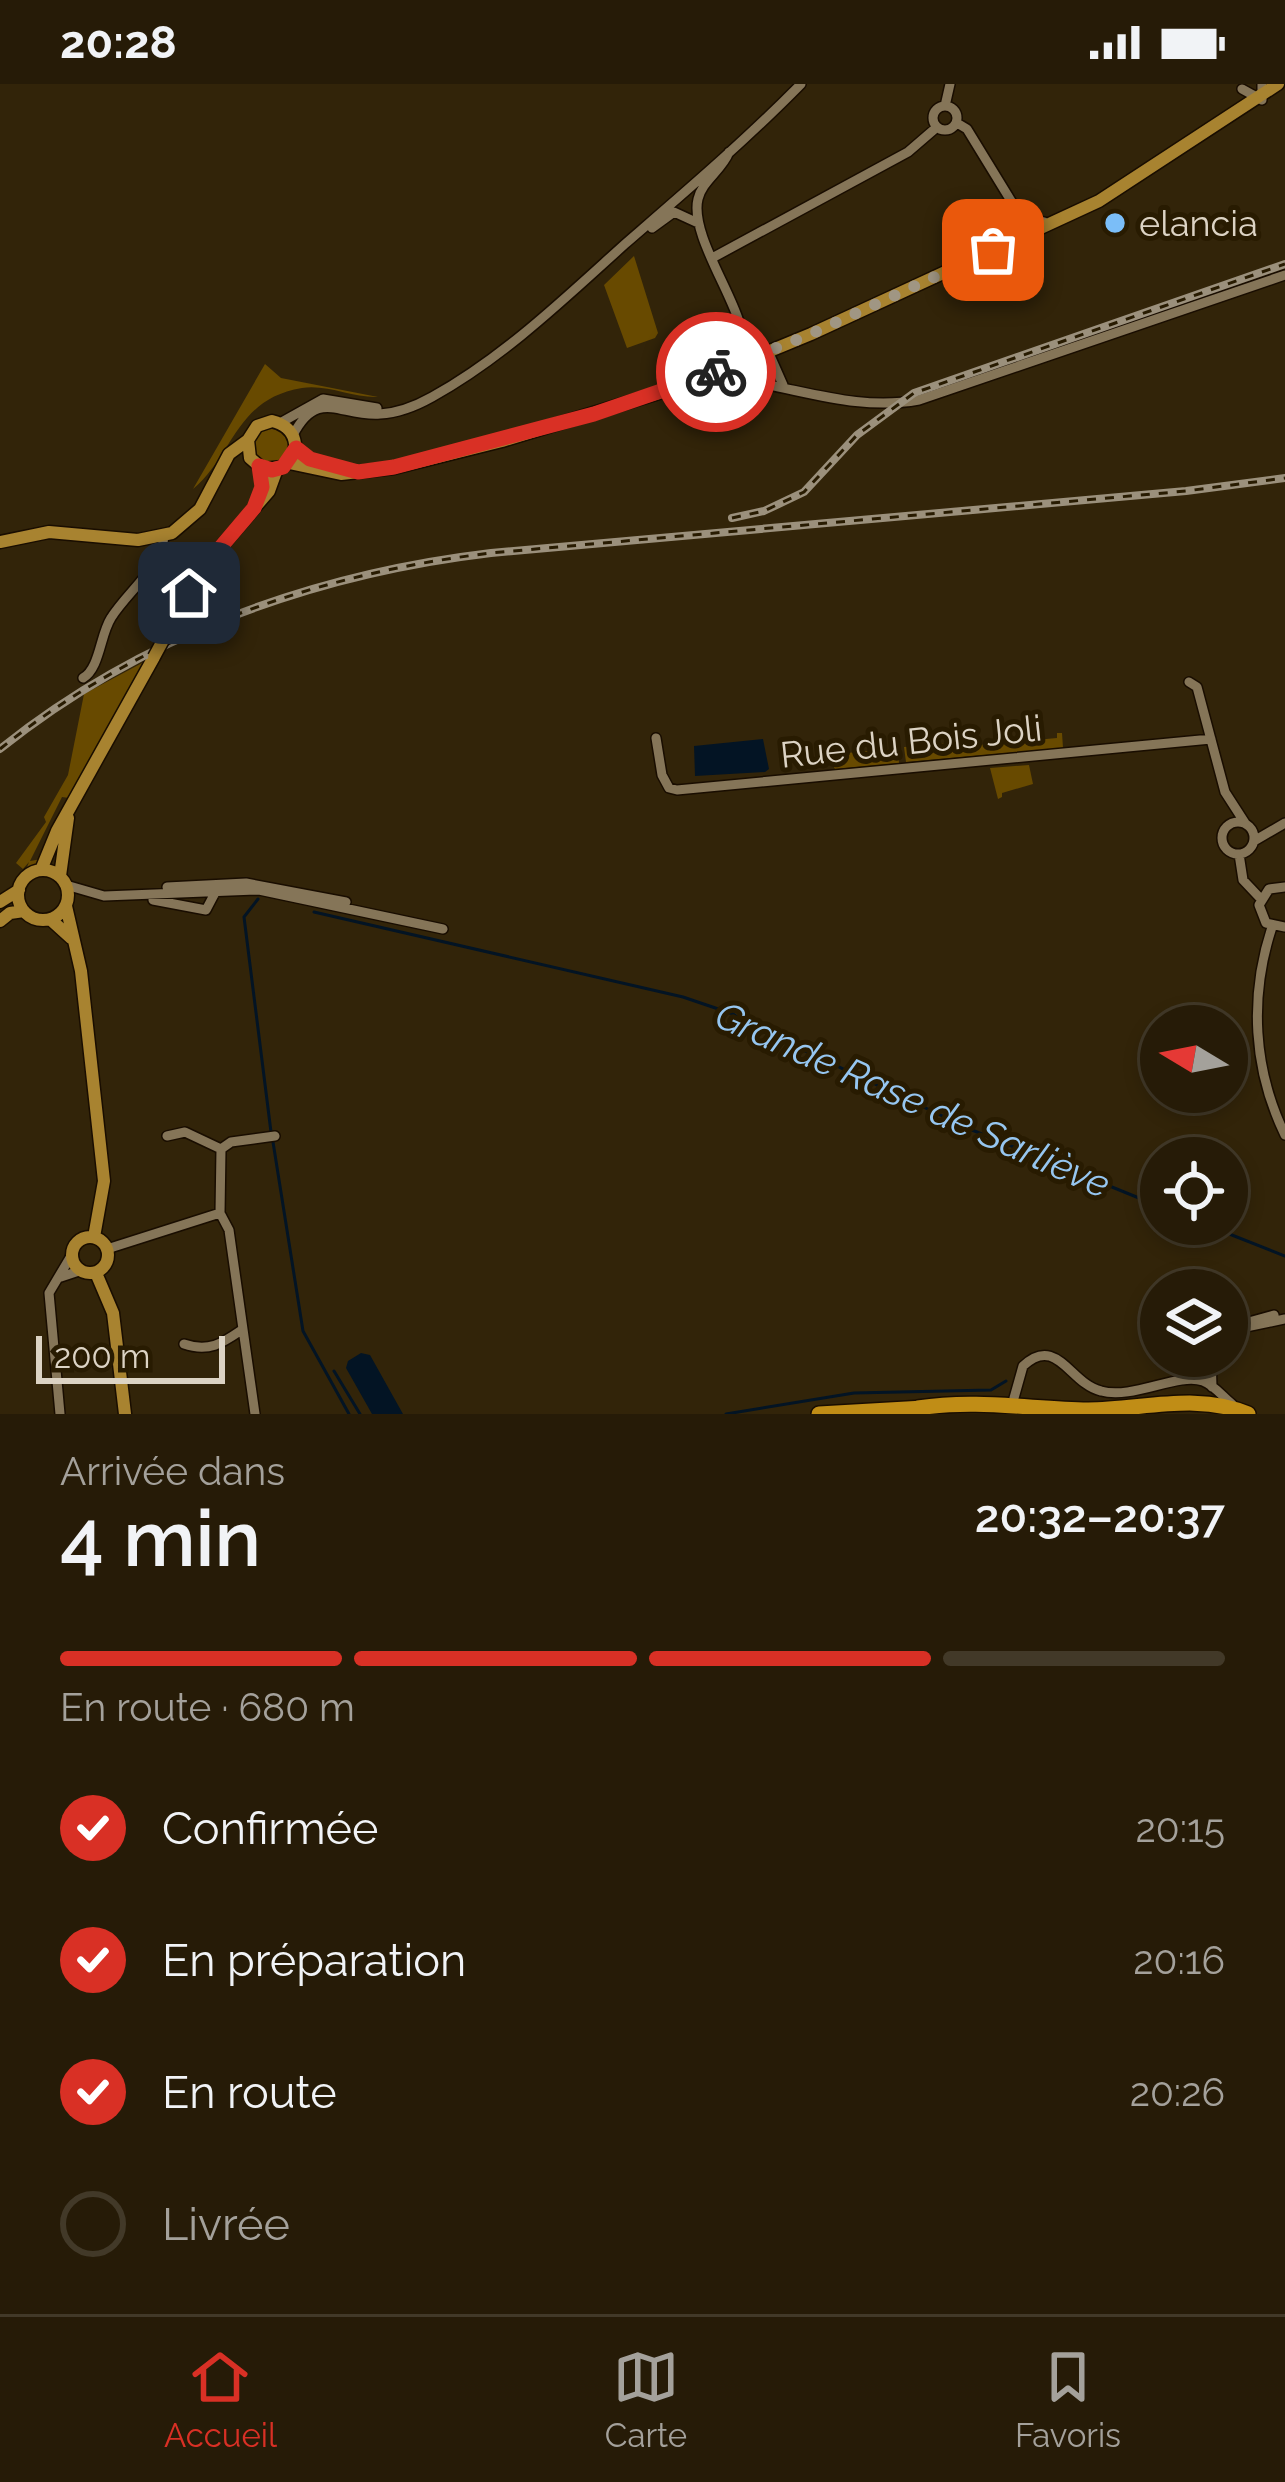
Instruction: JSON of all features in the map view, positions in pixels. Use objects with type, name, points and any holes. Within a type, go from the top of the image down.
[{"type":"highway","points":[[918,1408],[959,1402],[1088,1410],[1188,1402],[1244,1412]]},
{"type":"highway","points":[[819,1414],[1010,1406]]},
{"type":"main road","points":[[1025,230],[1099,201],[1260,94],[1282,85]]},
{"type":"main road","points":[[226,459],[326,473],[358,472],[472,449],[742,370],[793,341],[961,266],[1025,230],[1141,182],[1260,94]]},
{"type":"main road","points":[[0,542],[49,532],[138,540],[164,536],[193,518],[226,459],[257,426],[280,423],[310,459],[358,472]]},
{"type":"main road","points":[[248,440],[262,487],[254,508]]},
{"type":"main road","points":[[0,902],[19,890],[26,877],[41,870],[57,830],[166,632],[213,558],[269,491],[295,442]]},
{"type":"main road","points":[[68,817],[65,891],[81,971],[104,1181],[94,1237]]},
{"type":"main road","points":[[41,870],[65,891]]},
{"type":"main road","points":[[19,890],[24,911]]},
{"type":"main road","points":[[50,919],[65,891]]},
{"type":"main road","points":[[0,921],[24,911],[36,919],[50,919],[69,934],[75,950],[101,1198]]},
{"type":"main road","points":[[94,1237],[107,1249],[107,1264],[96,1273],[79,1270],[71,1256],[78,1241],[94,1237]]},
{"type":"main road","points":[[96,1273],[113,1312],[125,1414]]},
{"type":"street","points":[[295,442],[303,418],[321,406],[374,414],[394,411],[433,396],[488,361],[616,253],[801,84]]},
{"type":"street","points":[[937,127],[934,112],[945,106],[950,84]]},
{"type":"street","points":[[1232,114],[1240,86],[1260,94]]},
{"type":"street","points":[[945,106],[956,111],[957,123]]},
{"type":"street","points":[[957,123],[967,129],[1025,230]]},
{"type":"street","points":[[937,127],[948,130],[957,123]]},
{"type":"street","points":[[714,257],[908,152],[937,127]]},
{"type":"street","points":[[729,152],[723,167],[701,189],[698,224],[742,328],[742,370],[784,386],[861,404],[920,400],[1285,275]]},
{"type":"street","points":[[616,253],[674,212],[698,224]]},
{"type":"street","points":[[742,328],[768,353],[784,386]]},
{"type":"street","points":[[280,423],[320,400],[394,411]]},
{"type":"street","points":[[83,678],[91,673],[110,619],[161,552],[164,536]]},
{"type":"street","points":[[1189,682],[1197,687],[1225,791],[1223,846],[1239,854],[1283,824]]},
{"type":"street","name":"Rue du Bois Joli","points":[[656,738],[662,775],[669,788],[676,790],[1211,739]]},
{"type":"street","points":[[1225,791],[1254,841]]},
{"type":"street","points":[[1224,830],[1231,823],[1283,824]]},
{"type":"street","points":[[1239,854],[1243,880],[1260,898],[1262,918],[1272,927],[1285,927]]},
{"type":"street","points":[[65,891],[91,893],[142,896],[219,891],[285,894],[443,929],[427,921],[267,885],[212,882],[91,893]]},
{"type":"street","points":[[1260,898],[1269,889],[1285,887]]},
{"type":"street","points":[[142,896],[206,910],[219,891]]},
{"type":"street","points":[[1272,927],[1258,981],[1257,1034],[1264,1082],[1285,1135]]},
{"type":"street","points":[[167,1136],[185,1132],[221,1149]]},
{"type":"street","points":[[221,1149],[231,1142],[275,1136]]},
{"type":"street","points":[[221,1149],[220,1213],[229,1230],[255,1414]]},
{"type":"street","points":[[107,1249],[220,1213]]},
{"type":"street","points":[[61,1277],[71,1256]]},
{"type":"street","points":[[60,1414],[49,1293],[54,1280],[79,1270]]},
{"type":"street","points":[[1248,1326],[1285,1316]]},
{"type":"street","points":[[184,1344],[196,1348],[221,1345],[243,1329]]},
{"type":"street","points":[[1010,1406],[1023,1366],[1047,1354],[1065,1363],[1088,1386],[1105,1393],[1155,1388],[1182,1377]]},
{"type":"street","points":[[1210,1377],[1212,1387]]},
{"type":"street","points":[[1180,1379],[1204,1382],[1244,1412]]},
{"type":"shaded area","points":[[634,256],[658,333],[627,348],[604,285]]},
{"type":"shaded area","points":[[265,364],[281,378],[378,397],[311,387],[280,394],[249,416],[193,489]]},
{"type":"shaded area","points":[[271,429],[283,434],[288,446],[283,458],[271,463],[259,458],[254,446],[259,434]]},
{"type":"shaded area","points":[[144,662],[69,798],[62,797],[30,861],[42,859],[36,867],[26,870],[29,862],[23,869],[16,863],[46,822],[44,817],[68,775],[84,694]]},
{"type":"shaded area","points":[[974,724],[978,745],[1057,738],[1062,733],[1063,748],[906,762],[904,747],[975,741]]},
{"type":"shaded area","points":[[898,748],[899,763],[835,769],[827,755]]},
{"type":"shaded area","points":[[1029,765],[1033,784],[1002,793],[998,799],[990,768]]},
{"type":"water","points":[[763,739],[769,769],[765,772],[695,776],[694,746]]},
{"type":"water","points":[[361,1353],[370,1355],[403,1414],[372,1414],[346,1368]]},
{"type":"waterway","points":[[258,899],[244,917],[271,1132]]},
{"type":"waterway","name":"Grande Rase de Sarliève","points":[[314,912],[683,997],[733,1014],[972,1130],[1140,1198]]},
{"type":"waterway","points":[[273,1142],[303,1331],[349,1414]]},
{"type":"waterway","name":"Grande Rase de Sarliève","points":[[1248,1241],[1285,1256]]},
{"type":"waterway","points":[[334,1371],[360,1414]]},
{"type":"waterway","points":[[726,1414],[854,1393],[991,1390],[1006,1381]]},
{"type":"railway","points":[[732,518],[764,511],[804,492],[857,435],[914,393],[1285,264]]},
{"type":"railway","points":[[0,749],[54,709],[170,643],[295,594],[425,563],[1285,478]]},
{"type":"way so far","points":[[716,372],[993,250]]},
{"type":"place","name":"elancia","points":[[1115,223]]},
{"type":"route","points":[[189,593],[254,508],[262,487],[259,466],[283,467],[296,448],[327,466],[358,472],[394,467],[594,414],[716,372]]}]
